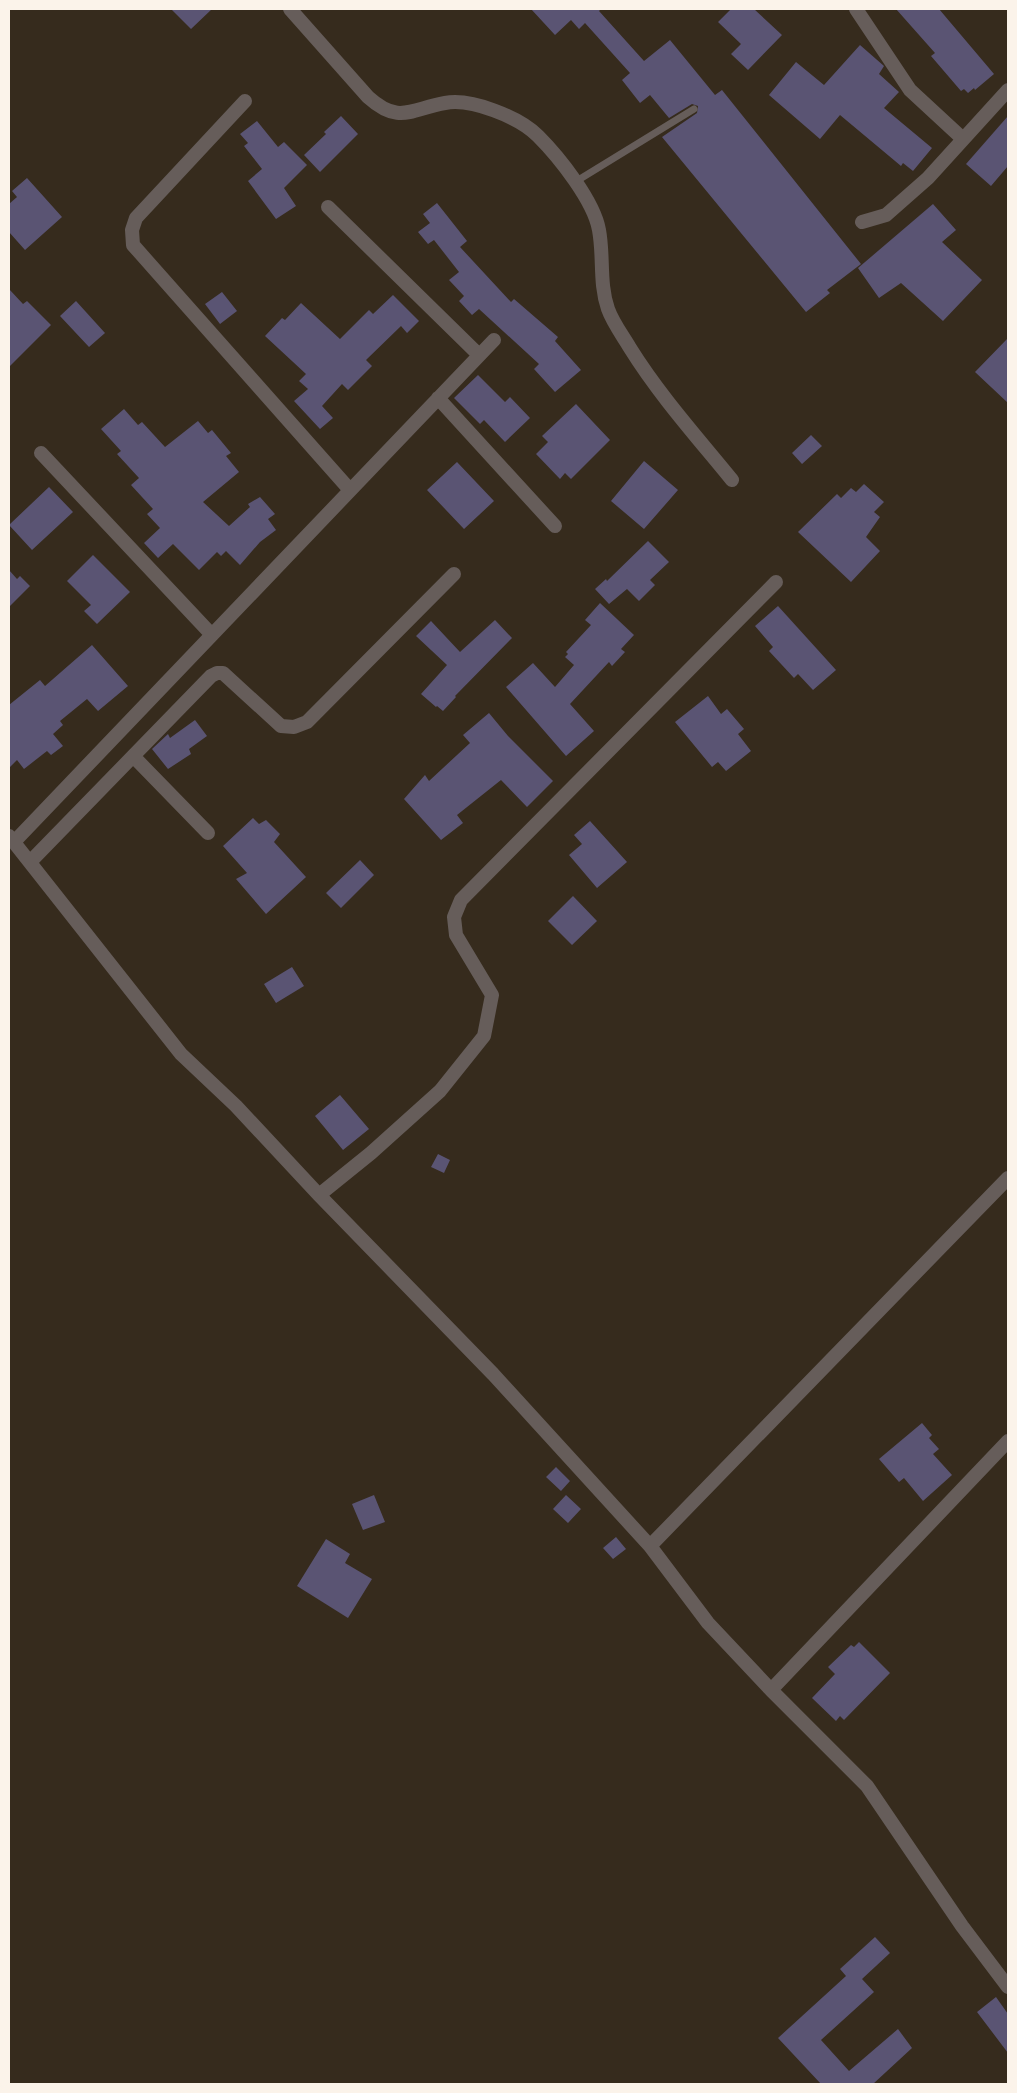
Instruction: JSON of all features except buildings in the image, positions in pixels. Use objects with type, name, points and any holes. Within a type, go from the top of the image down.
[{"type":"street","points":[[290,9],[368,97],[381,109],[417,112],[444,103],[468,102],[518,120],[538,136],[575,182],[592,210],[599,230],[602,284],[608,310],[651,382],[732,480]]},
{"type":"street","points":[[856,9],[910,90],[963,139]]},
{"type":"street","points":[[862,222],[886,215],[928,178],[1008,90]]},
{"type":"street","points":[[245,101],[136,218],[132,230],[133,245],[350,490]]},
{"type":"street","points":[[328,207],[479,355]]},
{"type":"street","points":[[494,340],[212,635],[11,839],[181,1054],[236,1106],[319,1195],[493,1374],[650,1546],[708,1623],[771,1690],[867,1786],[962,1926],[1008,1987]]},
{"type":"street","points":[[438,398],[555,526]]},
{"type":"street","points":[[41,453],[212,635]]},
{"type":"street","points":[[30,862],[217,672],[223,673],[281,726],[294,727],[307,722],[454,574]]},
{"type":"street","points":[[319,1195],[371,1153],[440,1091],[484,1036],[492,996],[456,936],[454,917],[461,900],[776,582]]},
{"type":"street","points":[[133,756],[208,833]]},
{"type":"street","points":[[650,1546],[1008,1178]]},
{"type":"street","points":[[771,1690],[1008,1441]]},
{"type":"lane","points":[[575,182],[694,109]]}]
